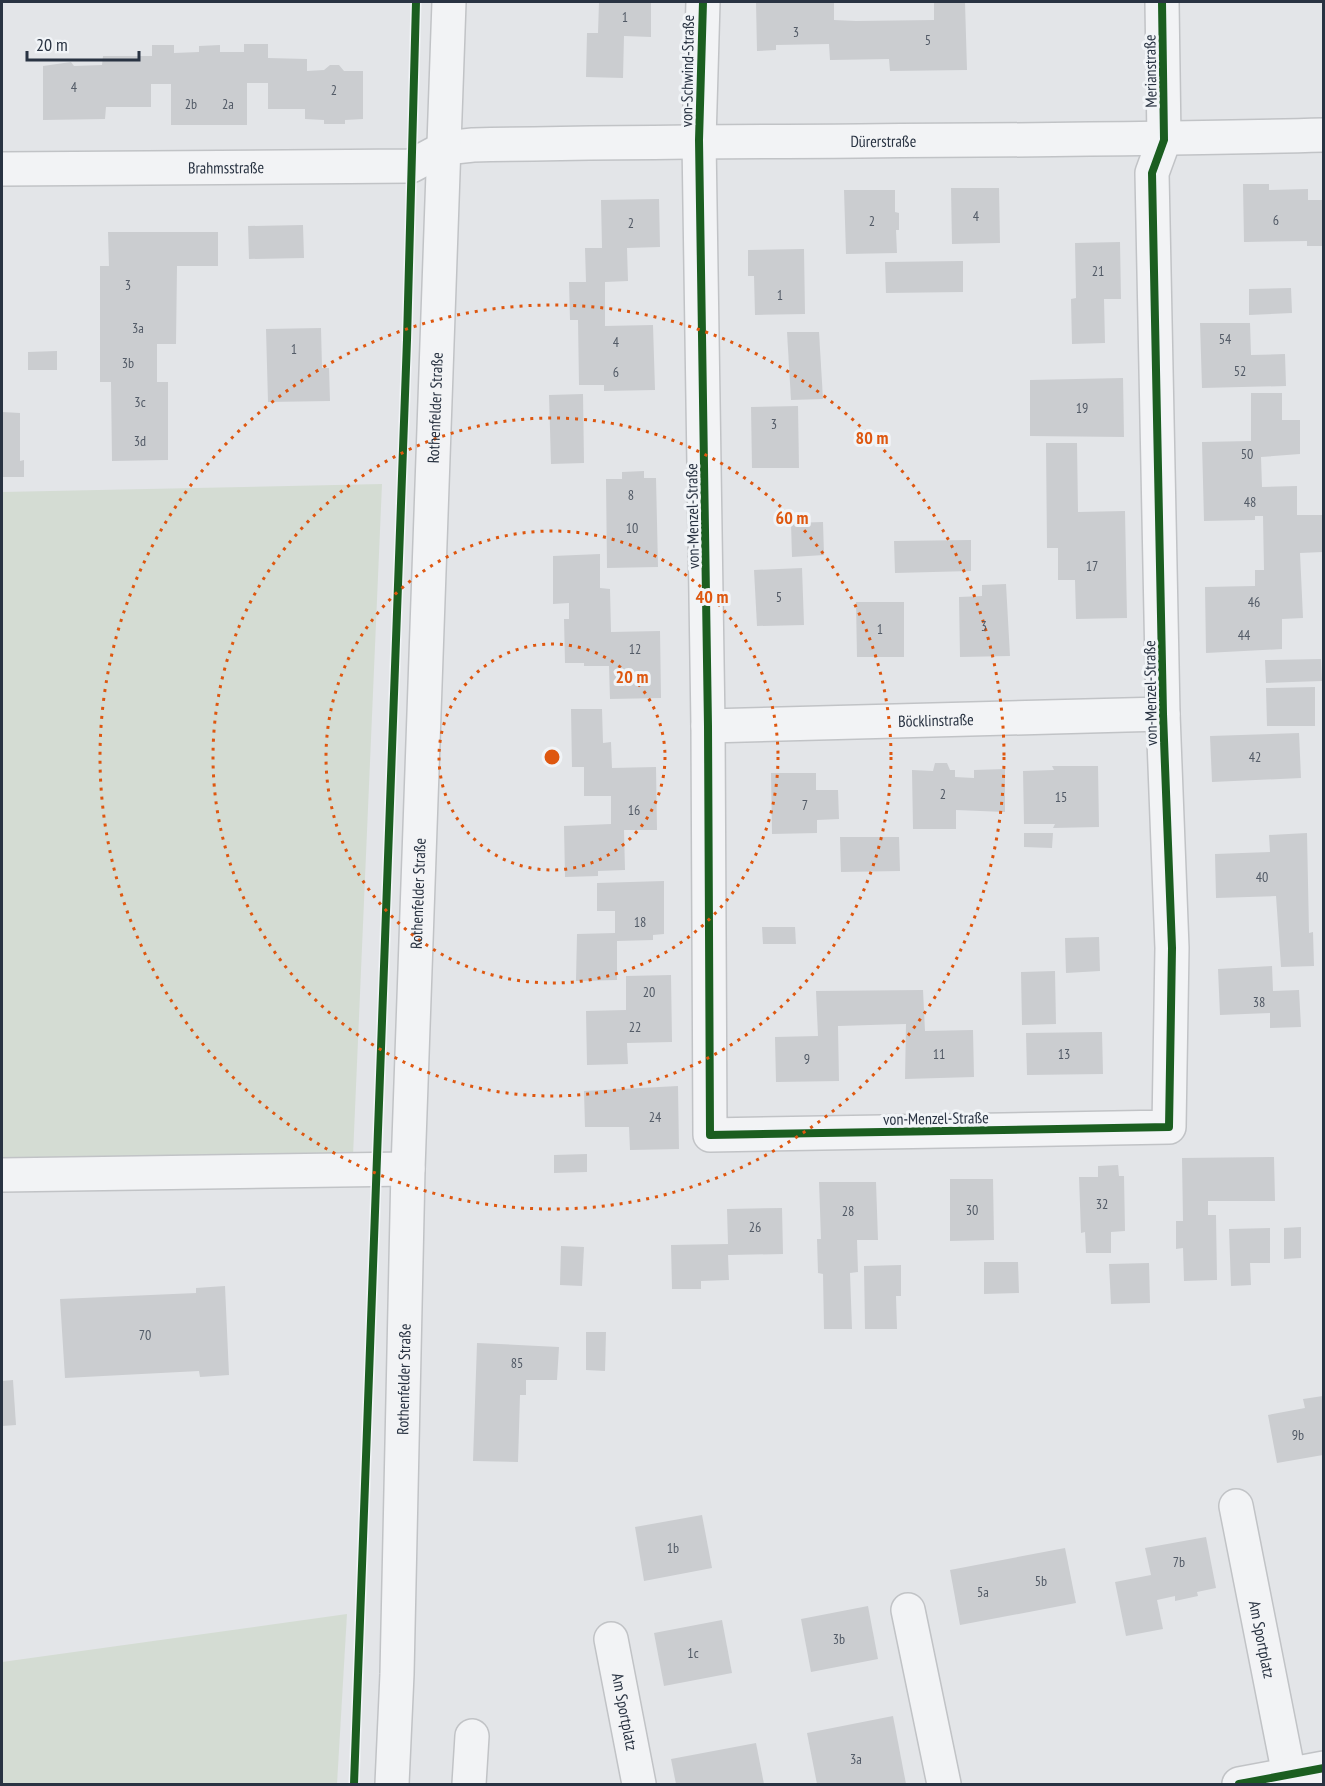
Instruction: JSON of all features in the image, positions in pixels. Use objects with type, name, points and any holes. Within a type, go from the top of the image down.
[{"type":"street","name":"Rothenfelder Straße","points":[[392,1785],[398,1674],[408,1169],[449,2]]},
{"type":"street","name":"von-Schwind-Straße","points":[[699,141],[703,2]]},
{"type":"street","name":"Merianstraße","points":[[1162,2],[1164,140]]},
{"type":"street","name":"Dürerstraße","points":[[445,148],[472,145],[699,141],[1164,140],[1323,135]]},
{"type":"street","name":"von-Menzel-Straße","points":[[699,141],[708,726],[710,1135],[1169,1127],[1172,960],[1163,714],[1152,173],[1164,140]]},
{"type":"street","name":"Brahmsstraße","points":[[2,169],[411,166],[445,148]]},
{"type":"street","name":"Böcklinstraße","points":[[708,726],[1163,714]]},
{"type":"street","points":[[2,1175],[408,1169]]},
{"type":"street","name":"Am Sportplatz","points":[[1236,1506],[1289,1775]]},
{"type":"street","points":[[908,1610],[944,1785]]},
{"type":"street","name":"Am Sportplatz","points":[[611,1639],[639,1785]]},
{"type":"street","points":[[469,1785],[472,1736]]},
{"type":"street","points":[[1239,1785],[1323,1768]]},
{"type":"shaded area","points":[[382,484],[353,1156],[2,1162],[2,492]]},
{"type":"shaded area","points":[[347,1614],[337,1784],[2,1784],[2,1662]]},
{"type":"building","points":[[599,2],[651,2],[651,37],[624,36],[623,78],[586,77],[587,33],[598,33]]},
{"type":"building","points":[[756,2],[834,2],[834,20],[856,21],[934,20],[934,2],[965,2],[967,70],[890,71],[889,59],[830,60],[829,44],[776,45],[776,50],[757,51]]},
{"type":"building","points":[[244,44],[268,44],[268,58],[307,59],[307,71],[324,70],[330,65],[339,65],[344,71],[363,71],[363,119],[345,120],[345,124],[324,124],[324,120],[305,119],[305,109],[268,109],[268,83],[247,83],[247,125],[171,125],[171,84],[151,84],[151,107],[106,107],[105,119],[43,120],[43,66],[71,62],[74,66],[102,65],[103,56],[152,56],[152,45],[174,45],[174,53],[199,52],[199,46],[220,45],[220,52],[244,52]]},
{"type":"building","points":[[1243,184],[1269,184],[1269,190],[1308,189],[1308,200],[1323,200],[1323,246],[1307,246],[1307,241],[1244,242]]},
{"type":"building","points":[[951,188],[999,188],[1000,243],[952,244]]},
{"type":"building","points":[[844,190],[895,190],[895,212],[899,213],[899,230],[896,230],[897,253],[846,254]]},
{"type":"building","points":[[659,199],[660,247],[627,248],[628,281],[605,282],[605,326],[653,325],[655,390],[604,391],[604,385],[579,385],[578,320],[570,320],[569,282],[586,282],[585,248],[602,248],[601,200]]},
{"type":"building","points":[[303,225],[304,258],[249,259],[248,226]]},
{"type":"building","points":[[108,232],[218,232],[218,266],[177,266],[176,344],[157,344],[157,382],[168,382],[168,460],[112,461],[111,382],[100,382],[100,266],[109,266]]},
{"type":"building","points":[[1120,242],[1121,299],[1104,299],[1105,343],[1072,344],[1071,299],[1076,298],[1075,243]]},
{"type":"building","points":[[804,249],[805,314],[755,315],[754,276],[748,276],[748,250]]},
{"type":"building","points":[[963,261],[963,292],[886,293],[885,262]]},
{"type":"building","points":[[1291,288],[1292,313],[1249,315],[1249,289]]},
{"type":"building","points":[[1200,323],[1250,323],[1251,355],[1285,354],[1286,386],[1202,388]]},
{"type":"building","points":[[321,328],[322,368],[329,368],[330,401],[268,402],[266,329]]},
{"type":"building","points":[[787,332],[819,332],[823,399],[791,400]]},
{"type":"building","points":[[57,351],[57,370],[28,370],[28,352]]},
{"type":"building","points":[[1123,378],[1124,437],[1030,436],[1030,380]]},
{"type":"building","points":[[1251,393],[1282,393],[1282,420],[1300,420],[1300,454],[1261,457],[1262,487],[1297,486],[1297,515],[1323,515],[1323,552],[1300,553],[1303,618],[1282,619],[1282,649],[1206,653],[1205,587],[1255,586],[1255,570],[1264,570],[1263,516],[1255,516],[1255,520],[1204,521],[1202,442],[1251,441]]},
{"type":"building","points":[[583,394],[584,463],[551,464],[549,395]]},
{"type":"building","points":[[798,406],[799,468],[752,468],[751,407]]},
{"type":"building","points":[[2,412],[20,413],[20,461],[24,460],[24,477],[2,477]]},
{"type":"building","points":[[1046,443],[1077,443],[1078,512],[1125,511],[1127,618],[1076,619],[1075,580],[1058,580],[1058,548],[1047,548]]},
{"type":"building","points":[[644,471],[644,478],[656,478],[658,567],[607,568],[606,479],[622,479],[622,472]]},
{"type":"building","points":[[823,522],[824,555],[792,557],[791,523]]},
{"type":"building","points":[[971,540],[971,571],[895,573],[894,541]]},
{"type":"building","points":[[600,554],[600,588],[610,589],[611,632],[660,631],[661,698],[610,699],[609,666],[565,663],[564,619],[569,619],[569,603],[553,604],[553,556]]},
{"type":"building","points":[[802,568],[804,625],[757,626],[754,570]]},
{"type":"building","points":[[1006,584],[1010,656],[960,657],[959,597],[982,596],[982,585]]},
{"type":"building","points":[[856,602],[904,602],[904,657],[857,657]]},
{"type":"building","points":[[1321,659],[1322,681],[1266,683],[1265,660]]},
{"type":"building","points":[[1315,687],[1315,726],[1267,726],[1266,688]]},
{"type":"building","points":[[571,709],[602,709],[603,743],[611,742],[612,768],[656,767],[657,830],[624,830],[625,870],[598,871],[598,876],[565,877],[564,826],[611,824],[611,796],[584,796],[584,767],[572,767]]},
{"type":"building","points":[[1299,733],[1301,778],[1212,782],[1210,736]]},
{"type":"building","points":[[935,763],[947,763],[950,770],[955,770],[955,777],[974,778],[974,770],[1005,769],[1005,812],[956,810],[956,829],[913,829],[912,770],[933,771]]},
{"type":"building","points":[[1052,766],[1098,766],[1099,827],[1053,828],[1055,824],[1024,824],[1023,771],[1054,770]]},
{"type":"building","points":[[771,773],[816,773],[816,790],[838,790],[839,819],[817,820],[817,833],[772,834]]},
{"type":"building","points":[[1024,833],[1053,833],[1052,848],[1024,847]]},
{"type":"building","points":[[1307,833],[1309,933],[1313,932],[1314,966],[1281,967],[1276,896],[1216,898],[1215,854],[1270,852],[1269,835]]},
{"type":"building","points":[[840,837],[899,837],[900,871],[841,872]]},
{"type":"building","points":[[664,881],[664,934],[653,935],[653,940],[617,941],[617,980],[576,981],[577,934],[615,933],[615,911],[597,911],[597,883]]},
{"type":"building","points":[[762,927],[795,927],[796,944],[763,944]]},
{"type":"building","points":[[1099,937],[1100,971],[1066,973],[1065,938]]},
{"type":"building","points":[[1272,966],[1273,991],[1299,990],[1301,1027],[1270,1028],[1270,1013],[1220,1015],[1218,969]]},
{"type":"building","points":[[1055,971],[1056,1024],[1022,1025],[1021,972]]},
{"type":"building","points":[[671,975],[672,1042],[627,1043],[628,1064],[587,1065],[586,1011],[626,1010],[626,976]]},
{"type":"building","points":[[923,990],[925,1031],[973,1030],[974,1077],[905,1079],[906,1024],[838,1026],[839,1081],[776,1082],[775,1037],[818,1036],[816,991]]},
{"type":"building","points":[[1102,1032],[1103,1074],[1027,1075],[1026,1033]]},
{"type":"building","points":[[678,1086],[679,1149],[630,1150],[629,1127],[585,1127],[584,1091]]},
{"type":"building","points":[[587,1154],[587,1172],[554,1173],[554,1155]]},
{"type":"building","points":[[1274,1157],[1275,1201],[1208,1201],[1208,1215],[1216,1215],[1217,1280],[1184,1281],[1183,1248],[1176,1249],[1176,1221],[1183,1221],[1182,1158]]},
{"type":"building","points":[[1118,1165],[1119,1176],[1124,1176],[1125,1231],[1111,1232],[1111,1253],[1086,1253],[1085,1232],[1081,1233],[1079,1177],[1098,1177],[1098,1166]]},
{"type":"building","points":[[950,1179],[993,1179],[994,1240],[950,1241]]},
{"type":"building","points":[[819,1182],[876,1182],[878,1240],[857,1240],[858,1272],[850,1273],[852,1329],[824,1329],[823,1274],[818,1273],[817,1239],[821,1239]]},
{"type":"building","points":[[782,1208],[783,1254],[728,1255],[729,1280],[701,1281],[701,1289],[672,1289],[671,1245],[728,1244],[727,1209]]},
{"type":"building","points":[[1301,1227],[1301,1258],[1284,1259],[1284,1228]]},
{"type":"building","points":[[1270,1228],[1270,1263],[1250,1263],[1251,1285],[1231,1286],[1229,1229]]},
{"type":"building","points":[[561,1246],[584,1247],[582,1286],[560,1285]]},
{"type":"building","points":[[984,1262],[1018,1262],[1019,1293],[984,1294]]},
{"type":"building","points":[[1149,1263],[1150,1303],[1111,1304],[1109,1264]]},
{"type":"building","points":[[901,1265],[901,1296],[896,1296],[897,1329],[865,1329],[864,1266]]},
{"type":"building","points":[[225,1286],[229,1375],[200,1377],[199,1371],[65,1378],[60,1299],[196,1293],[196,1288]]},
{"type":"building","points":[[586,1332],[606,1332],[605,1371],[586,1370]]},
{"type":"building","points":[[477,1343],[559,1347],[557,1380],[526,1380],[526,1395],[520,1395],[518,1462],[473,1461]]},
{"type":"building","points":[[13,1380],[16,1425],[2,1426],[2,1381]]},
{"type":"building","points":[[1323,1396],[1323,1455],[1277,1463],[1268,1415],[1305,1408],[1303,1399]]},
{"type":"building","points":[[702,1515],[712,1568],[644,1581],[635,1527]]},
{"type":"building","points":[[1206,1537],[1216,1588],[1197,1592],[1198,1596],[1175,1601],[1175,1596],[1157,1600],[1163,1629],[1126,1636],[1115,1582],[1151,1575],[1145,1548]]},
{"type":"building","points":[[1065,1548],[1076,1603],[960,1625],[950,1570]]},
{"type":"building","points":[[868,1606],[878,1659],[811,1672],[801,1619]]},
{"type":"building","points":[[722,1620],[732,1673],[664,1686],[654,1633]]},
{"type":"building","points":[[893,1716],[906,1784],[817,1784],[807,1733]]},
{"type":"building","points":[[756,1743],[764,1784],[676,1784],[671,1759]]},
{"type":"cycle path","points":[[354,1784],[407,340],[416,2]]},
{"type":"cycle path","points":[[703,2],[699,140],[708,726],[710,1135],[1169,1127],[1172,948],[1163,714],[1152,173],[1164,140],[1162,2]]},
{"type":"cycle path","points":[[1239,1784],[1324,1768]]}]
